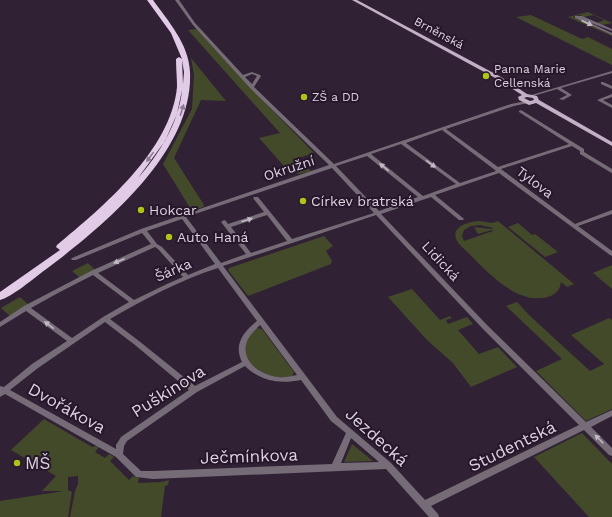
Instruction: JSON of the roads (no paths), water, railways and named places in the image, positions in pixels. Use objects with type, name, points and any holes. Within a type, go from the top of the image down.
[{"type":"highway","points":[[0,290],[56,250],[113,201],[146,162],[171,123],[180,95],[181,77],[179,59],[168,35],[144,0]]},
{"type":"highway","points":[[0,297],[62,252],[109,213],[153,164],[164,148],[178,121],[187,94],[187,71],[185,58],[176,37],[150,0]]},
{"type":"main road","name":"Brněnská","points":[[354,0],[514,87],[525,98]]},
{"type":"main road","points":[[525,98],[539,102],[570,118],[612,144]]},
{"type":"street","name":"Lidická","points":[[177,0],[194,24],[252,87],[333,166],[485,327],[612,453]]},
{"type":"street","points":[[612,30],[581,17],[576,17],[612,34]]},
{"type":"street","name":"Okružní","points":[[74,259],[143,230],[184,218],[189,214],[513,105],[525,98],[612,72]]},
{"type":"street","points":[[243,77],[250,74],[258,75],[259,79],[252,87]]},
{"type":"street","points":[[602,83],[612,88]]},
{"type":"street","points":[[558,88],[570,95],[561,99]]},
{"type":"street","name":"Okružní","points":[[539,102],[550,91]]},
{"type":"street","points":[[612,95],[599,100],[612,106]]},
{"type":"street","points":[[521,111],[582,150],[582,153],[612,171]]},
{"type":"street","name":"Tylova","points":[[443,129],[612,254]]},
{"type":"street","points":[[403,142],[460,185]]},
{"type":"street","name":"Šárka","points":[[1,391],[105,319],[133,302],[186,277],[460,185],[573,144]]},
{"type":"street","points":[[368,154],[422,198]]},
{"type":"street","points":[[432,194],[461,219]]},
{"type":"street","points":[[256,198],[290,242]]},
{"type":"street","points":[[574,226],[612,212]]},
{"type":"street","points":[[250,255],[226,224],[267,213]]},
{"type":"street","name":"Jezdecká","points":[[184,218],[334,419],[388,466],[435,517]]},
{"type":"street","points":[[143,230],[155,245],[160,248],[186,277]]},
{"type":"street","points":[[0,324],[26,308],[93,272],[155,245]]},
{"type":"street","points":[[93,272],[133,302]]},
{"type":"street","points":[[26,308],[71,342]]},
{"type":"street","points":[[105,319],[194,390]]},
{"type":"street","points":[[261,321],[250,329],[242,342],[241,350],[246,363],[260,375],[269,378],[291,380],[303,377]]},
{"type":"street","name":"Puškinova","points":[[119,455],[120,445],[124,439],[194,390],[246,363]]},
{"type":"street","name":"Dvořákova","points":[[1,391],[119,455]]},
{"type":"street","name":"Studentská","points":[[424,505],[612,413]]},
{"type":"street","points":[[335,467],[350,432]]},
{"type":"street","name":"Ječmínkova","points":[[119,455],[136,472],[146,475],[388,466]]},
{"type":"place","name":"Panna Marie Cellenská","points":[[486,76]]},
{"type":"place","name":"ZŠ a DD","points":[[304,97]]},
{"type":"place","name":"Církev bratrská","points":[[303,201]]},
{"type":"place","name":"Hokcar","points":[[141,210]]},
{"type":"place","name":"Auto Haná","points":[[169,237]]},
{"type":"place","name":"MŠ","points":[[17,463]]}]
